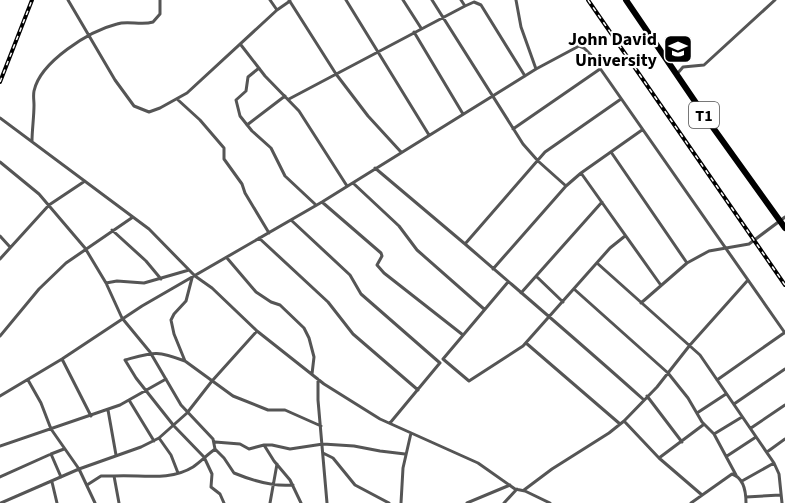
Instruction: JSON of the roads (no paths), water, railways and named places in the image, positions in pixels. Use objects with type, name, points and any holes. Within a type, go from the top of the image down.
[{"type":"highway","name":"T1","points":[[626,0],[676,75],[783,219],[785,228]]},
{"type":"street","points":[[68,0],[115,80],[135,106],[149,112],[187,93],[290,0],[336,74],[368,116],[401,152]]},
{"type":"street","points":[[32,141],[33,93],[37,82],[54,60],[89,36],[118,23],[153,22],[160,14],[160,0]]},
{"type":"street","points":[[270,0],[277,10]]},
{"type":"street","points":[[346,0],[429,135]]},
{"type":"street","points":[[403,0],[421,28]]},
{"type":"street","points":[[432,0],[513,129],[538,161],[566,186]]},
{"type":"street","points":[[461,0],[465,6]]},
{"type":"street","points":[[516,0],[521,27],[536,69]]},
{"type":"street","points":[[676,75],[683,67],[704,65],[775,0]]},
{"type":"street","points":[[247,125],[287,98],[474,2],[481,5],[525,76]]},
{"type":"street","points":[[414,32],[463,114]]},
{"type":"street","points":[[241,45],[299,111],[347,186]]},
{"type":"street","points":[[0,396],[62,359],[122,318],[322,202],[536,69],[579,46],[587,50],[785,333],[717,380]]},
{"type":"street","points":[[259,68],[248,77],[246,91],[236,100],[240,116],[271,148],[285,176],[315,205]]},
{"type":"street","points":[[513,129],[600,69]]},
{"type":"street","points":[[177,99],[200,120],[224,148],[224,159],[242,184],[269,233]]},
{"type":"street","points":[[465,244],[552,147],[621,99]]},
{"type":"street","points":[[1,120],[133,217],[161,240],[194,277],[219,294],[256,331],[318,380],[369,413],[478,463],[517,489],[524,490],[550,503]]},
{"type":"street","points":[[493,269],[566,186],[642,130]]},
{"type":"street","points":[[611,152],[687,263]]},
{"type":"street","points":[[0,162],[39,194],[85,248],[106,283],[122,318],[150,352],[187,413],[215,442],[240,444],[249,449],[264,445],[290,449],[323,444],[405,454]]},
{"type":"street","points":[[375,168],[645,398],[682,442]]},
{"type":"street","points":[[581,173],[661,285]]},
{"type":"street","points":[[0,259],[49,205],[85,181]]},
{"type":"street","points":[[353,183],[399,226],[417,250],[484,309]]},
{"type":"street","points":[[322,202],[381,253],[382,256],[377,265],[380,269],[463,335]]},
{"type":"street","points":[[521,293],[602,202]]},
{"type":"street","points":[[0,336],[39,289],[66,263],[133,217]]},
{"type":"street","points":[[641,303],[687,263],[709,251],[749,244],[783,219]]},
{"type":"street","points":[[291,220],[350,275],[361,294],[440,363]]},
{"type":"street","points":[[112,230],[146,261],[161,279]]},
{"type":"street","points":[[0,236],[10,247]]},
{"type":"street","points":[[443,359],[465,380],[470,381],[516,352],[610,248],[625,236]]},
{"type":"street","points":[[259,238],[327,302],[353,334],[418,390]]},
{"type":"street","points":[[227,258],[256,292],[280,305],[304,328],[314,357],[311,374]]},
{"type":"street","points":[[597,263],[700,355],[774,463],[779,474],[782,503]]},
{"type":"street","points":[[106,283],[117,281],[144,283],[190,270]]},
{"type":"street","points":[[536,276],[563,302]]},
{"type":"street","points":[[185,361],[171,320],[186,301],[194,277]]},
{"type":"street","points":[[524,490],[624,421],[748,280]]},
{"type":"street","points":[[389,423],[508,282]]},
{"type":"street","points":[[574,289],[668,373],[727,456],[741,481],[746,503]]},
{"type":"street","points":[[1,503],[159,438],[187,413],[256,331]]},
{"type":"street","points":[[526,343],[620,424]]},
{"type":"street","points":[[224,503],[220,494],[211,487],[212,474],[204,457],[174,426],[145,390],[125,360],[150,352],[170,355],[185,361],[233,396],[268,410],[285,410],[321,426]]},
{"type":"street","points":[[62,359],[91,416]]},
{"type":"street","points":[[734,404],[785,369]]},
{"type":"street","points":[[0,446],[108,410],[166,379]]},
{"type":"street","points":[[28,380],[51,429],[79,469],[95,503]]},
{"type":"street","points":[[318,380],[327,503]]},
{"type":"street","points":[[697,413],[726,394]]},
{"type":"street","points":[[129,400],[154,441]]},
{"type":"street","points":[[751,428],[785,405]]},
{"type":"street","points":[[108,410],[116,455]]},
{"type":"street","points":[[714,435],[742,417]]},
{"type":"street","points":[[624,421],[659,458],[702,495]]},
{"type":"street","points":[[659,458],[704,425]]},
{"type":"street","points":[[401,503],[405,454],[411,433]]},
{"type":"street","points":[[727,456],[756,437]]},
{"type":"street","points":[[159,438],[171,455],[178,472]]},
{"type":"street","points":[[767,452],[785,440]]},
{"type":"street","points":[[215,442],[215,449],[237,475],[254,481],[293,485]]},
{"type":"street","points":[[264,445],[293,485],[301,503]]},
{"type":"street","points":[[0,477],[64,449]]},
{"type":"street","points":[[87,484],[101,476],[160,477],[192,467],[215,449]]},
{"type":"street","points":[[323,453],[336,461],[355,485],[389,503]]},
{"type":"street","points":[[51,454],[61,477]]},
{"type":"street","points":[[741,481],[774,463]]},
{"type":"street","points":[[270,503],[278,464]]},
{"type":"street","points":[[691,503],[727,476],[736,475]]},
{"type":"street","points":[[114,476],[119,503]]},
{"type":"street","points":[[51,481],[57,503]]},
{"type":"street","points":[[467,503],[510,485]]},
{"type":"street","points":[[504,503],[517,489]]},
{"type":"street","points":[[746,497],[781,495]]},
{"type":"railway","points":[[0,82],[32,0]]},
{"type":"railway","points":[[588,0],[785,285]]},
{"type":"place","name":"John David University","points":[[678,49]]}]
